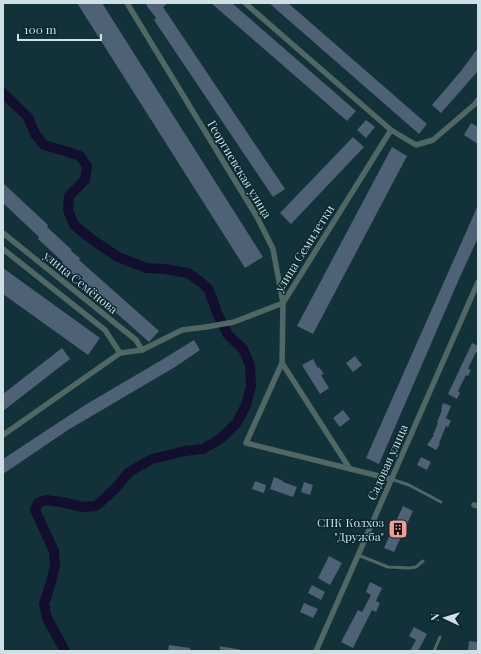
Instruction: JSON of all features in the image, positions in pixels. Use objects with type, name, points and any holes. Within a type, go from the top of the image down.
[{"type":"street","name":"Георгиевская улица","points":[[127,3],[257,217],[273,249],[283,303],[282,363],[246,443],[391,479]]},
{"type":"street","points":[[245,3],[391,130],[416,145],[433,140],[477,104]]},
{"type":"street","name":"улица Семилетки","points":[[120,352],[142,350],[182,330],[234,322],[283,303],[391,130]]},
{"type":"street","name":"улица Семёнова","points":[[3,233],[136,340],[142,350]]},
{"type":"street","name":"улица Семёнова","points":[[3,249],[105,330],[120,352]]},
{"type":"street","name":"Садовая улица","points":[[316,651],[478,282]]},
{"type":"street","points":[[3,435],[120,352]]},
{"type":"street","points":[[282,363],[350,470]]},
{"type":"lane","points":[[391,479],[409,485],[441,502]]},
{"type":"lane","points":[[358,555],[388,567],[416,567],[423,561]]},
{"type":"lane","points":[[434,651],[440,637]]},
{"type":"lane","points":[[221,648],[239,651]]},
{"type":"building","points":[[77,3],[102,3],[263,257],[245,268]]},
{"type":"building","points":[[148,3],[168,3],[163,7],[285,189],[273,197],[154,20],[156,18],[146,5]]},
{"type":"building","points":[[211,3],[232,3],[356,111],[347,121]]},
{"type":"building","points":[[269,3],[288,3],[427,124],[419,134]]},
{"type":"building","points":[[478,48],[478,71],[441,113],[432,105],[461,71]]},
{"type":"building","points":[[366,120],[375,127],[366,138],[357,130]]},
{"type":"building","points":[[471,123],[478,127],[478,144],[464,135]]},
{"type":"building","points":[[353,137],[364,147],[291,224],[280,213]]},
{"type":"building","points":[[392,147],[407,156],[313,334],[297,326]]},
{"type":"building","points":[[3,183],[48,225],[47,227],[80,258],[79,260],[159,331],[149,342],[69,271],[70,270],[62,263],[63,262],[38,239],[39,237],[3,203]]},
{"type":"building","points":[[478,205],[478,238],[379,464],[366,458]]},
{"type":"building","points":[[3,268],[100,338],[88,355],[3,294]]},
{"type":"building","points":[[194,340],[200,350],[175,367],[68,430],[3,474],[3,459],[85,405]]},
{"type":"building","points":[[472,343],[478,346],[478,353],[476,352],[468,369],[471,370],[468,376],[466,375],[458,391],[460,393],[457,399],[448,394]]},
{"type":"building","points":[[62,348],[70,359],[3,411],[3,394]]},
{"type":"building","points":[[355,356],[362,365],[353,372],[346,363]]},
{"type":"building","points":[[313,359],[318,368],[319,367],[324,374],[321,375],[329,388],[320,394],[302,365]]},
{"type":"building","points":[[443,403],[451,406],[446,418],[451,421],[448,427],[446,426],[439,443],[440,444],[436,450],[427,445],[434,435]]},
{"type":"building","points":[[343,410],[350,419],[340,427],[333,418]]},
{"type":"building","points":[[421,457],[431,462],[427,470],[417,465]]},
{"type":"building","points":[[274,477],[297,487],[293,497],[270,489]]},
{"type":"building","points":[[255,481],[266,485],[264,493],[252,489]]},
{"type":"building","points":[[304,482],[313,485],[310,495],[301,492]]},
{"type":"building","name":"СПК Колхоз \"Дружба\"","points":[[403,506],[413,511],[394,552],[384,548]]},
{"type":"building","points":[[329,556],[342,563],[330,585],[318,578]]},
{"type":"building","points":[[370,582],[382,588],[376,601],[380,603],[376,612],[372,610],[353,648],[341,642],[358,610],[362,612],[371,595],[366,592]]},
{"type":"building","points":[[312,585],[325,592],[321,600],[308,593]]},
{"type":"building","points":[[304,603],[318,609],[313,618],[300,612]]},
{"type":"building","points":[[414,627],[427,634],[418,651],[410,651],[416,640],[409,636]]},
{"type":"building","points":[[469,641],[478,642],[478,651],[468,651]]},
{"type":"building","points":[[169,645],[190,648],[190,651],[168,651]]},
{"type":"waterway","points":[[3,93],[28,117],[35,134],[44,145],[80,156],[87,166],[85,180],[69,196],[68,210],[74,225],[118,257],[147,268],[188,273],[202,283],[209,290],[217,313],[228,335],[243,349],[250,365],[251,386],[246,405],[236,424],[220,439],[203,449],[185,451],[152,459],[129,472],[115,489],[96,506],[83,507],[46,500],[38,503],[35,510],[54,551],[55,565],[44,604],[47,618],[65,651]]},
{"type":"place","name":"СПК Колхоз \"Дружба\"","points":[[398,529]]}]
